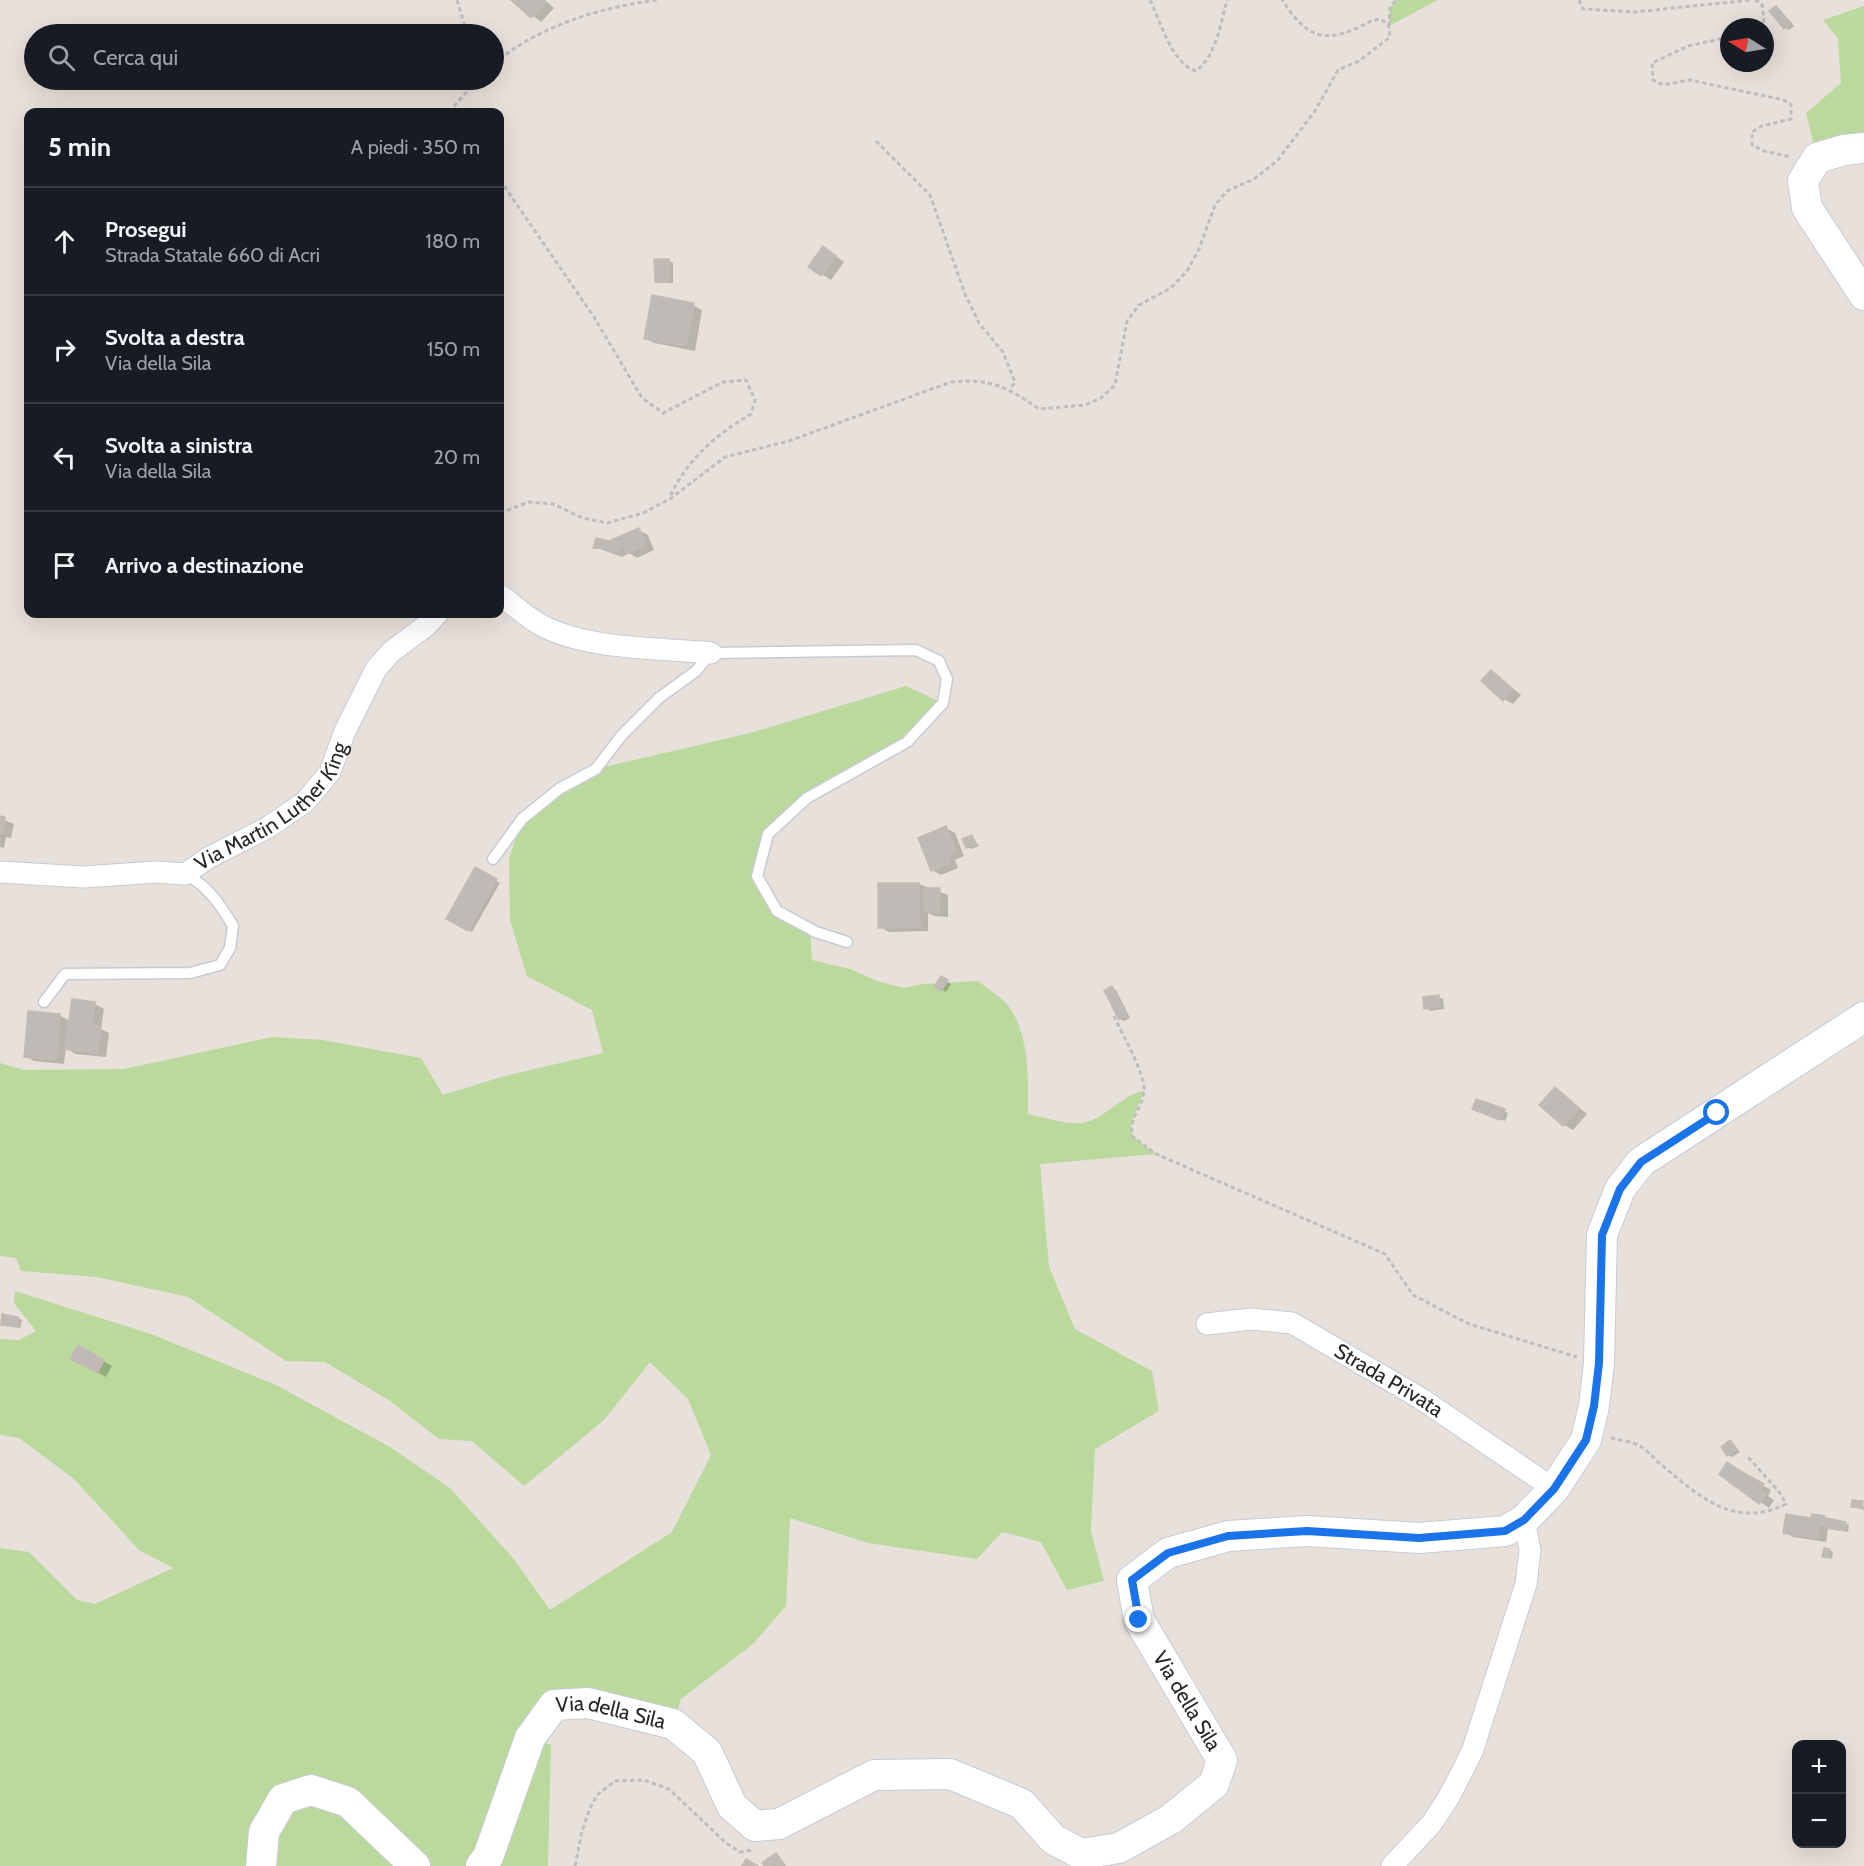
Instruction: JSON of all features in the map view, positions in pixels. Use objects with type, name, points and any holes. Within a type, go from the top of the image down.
[{"type":"main road","points":[[1864,148],[1844,150],[1817,158],[1803,181],[1807,208],[1864,295]]},
{"type":"main road","points":[[1524,1520],[1554,1489],[1586,1440],[1594,1406],[1599,1363],[1602,1235],[1620,1189],[1641,1162],[1864,1017]]},
{"type":"main road","name":"Via della Sila","points":[[481,1866],[488,1857],[530,1738],[554,1706],[588,1703],[673,1724],[707,1752],[732,1806],[755,1826],[779,1824],[874,1775],[950,1774],[1022,1804],[1053,1839],[1081,1854],[1119,1848],[1171,1819],[1214,1784],[1222,1760],[1139,1620],[1132,1580],[1168,1553],[1228,1536],[1307,1531],[1419,1538],[1505,1531],[1524,1520]]},
{"type":"main road","points":[[261,1866],[264,1832],[283,1799],[311,1790],[348,1802],[415,1866]]},
{"type":"street","points":[[504,598],[525,615],[560,634],[596,642],[711,653]]},
{"type":"street","name":"Via Martin Luther King","points":[[0,872],[83,877],[157,873],[185,874],[208,858],[267,828],[305,802],[330,772],[345,731],[376,669],[391,652],[433,618]]},
{"type":"street","name":"Strada Privata","points":[[1207,1324],[1251,1318],[1292,1323],[1420,1398],[1554,1489]]},
{"type":"street","points":[[1392,1866],[1432,1823],[1449,1797],[1472,1752],[1526,1584],[1530,1550],[1524,1520]]},
{"type":"lane","points":[[493,858],[522,819],[559,789],[596,769],[621,736],[659,698],[696,671],[711,653],[916,650],[939,661],[947,679],[944,703],[907,742],[807,798],[768,834],[757,876],[777,911],[816,932],[847,942]]},
{"type":"lane","points":[[44,1002],[65,974],[190,973],[220,965],[230,948],[233,926],[219,903],[200,882],[185,874]]},
{"type":"path","points":[[457,0],[464,24]]},
{"type":"path","points":[[504,55],[515,46],[581,17],[626,4],[658,0]]},
{"type":"path","points":[[1150,0],[1172,48],[1187,68],[1196,71],[1205,64],[1212,48],[1227,0]]},
{"type":"path","points":[[1282,0],[1291,13],[1315,36],[1333,37],[1357,29],[1372,20],[1381,19],[1389,26]]},
{"type":"path","points":[[504,511],[529,502],[553,504],[583,518],[607,523],[643,513],[670,499],[725,458],[789,441],[951,382],[973,380],[1010,389],[1039,409],[1085,405],[1101,398],[1115,385],[1127,321],[1138,305],[1171,288],[1187,272],[1199,249],[1215,205],[1227,191],[1254,179],[1277,161],[1315,111],[1338,70],[1377,49],[1390,38],[1390,8],[1396,0]]},
{"type":"path","points":[[1579,0],[1583,9],[1607,12],[1753,0],[1762,4],[1764,18]]},
{"type":"path","points":[[1720,39],[1688,46],[1652,63],[1653,80],[1663,85],[1690,80],[1784,100],[1791,105],[1791,119],[1762,126],[1752,132],[1752,145],[1764,151],[1791,157],[1817,158]]},
{"type":"path","points":[[452,108],[468,90]]},
{"type":"path","points":[[876,141],[930,195],[965,294],[979,323],[1003,352],[1012,369],[1015,382],[1010,389]]},
{"type":"path","points":[[504,186],[594,317],[642,398],[663,413],[723,381],[746,380],[755,400],[752,414],[726,429],[693,459],[678,480],[670,499]]},
{"type":"path","points":[[1114,1016],[1134,1058],[1144,1090],[1131,1123],[1132,1136],[1156,1154],[1385,1254],[1413,1295],[1469,1324],[1551,1351],[1599,1363]]},
{"type":"path","points":[[1586,1440],[1607,1437],[1638,1445],[1701,1497],[1742,1514],[1767,1513],[1786,1504],[1780,1493],[1748,1457]]},
{"type":"path","points":[[575,1866],[582,1831],[590,1808],[597,1795],[615,1781],[644,1780],[669,1789],[726,1843],[740,1852],[754,1850],[755,1826]]},
{"type":"green space","points":[[1396,0],[1438,0],[1389,26],[1390,8]]},
{"type":"green space","points":[[1864,6],[1864,148],[1817,158],[1806,113],[1841,83],[1838,39],[1823,20]]},
{"type":"green space","points":[[906,686],[943,703],[907,742],[807,798],[768,834],[757,876],[777,911],[810,929],[812,960],[850,969],[877,981],[904,988],[923,984],[978,981],[1003,1001],[1017,1020],[1021,1032],[1028,1073],[1028,1114],[1061,1122],[1081,1123],[1098,1117],[1128,1097],[1144,1091],[1131,1123],[1132,1136],[1156,1154],[1040,1164],[1049,1267],[1075,1329],[1152,1371],[1159,1411],[1095,1449],[1091,1531],[1104,1581],[1067,1590],[1041,1542],[1002,1532],[977,1559],[868,1543],[790,1518],[786,1606],[753,1644],[681,1699],[673,1724],[588,1703],[531,1738],[551,1745],[548,1866],[0,1866],[0,1548],[29,1552],[77,1600],[95,1604],[173,1568],[139,1550],[74,1479],[19,1438],[0,1435],[0,1339],[19,1340],[36,1331],[14,1303],[15,1291],[151,1334],[276,1385],[390,1447],[450,1488],[513,1558],[550,1610],[672,1532],[711,1455],[688,1399],[650,1362],[604,1420],[524,1486],[472,1441],[439,1439],[390,1401],[325,1362],[286,1361],[188,1297],[97,1277],[21,1271],[16,1258],[0,1256],[0,1063],[24,1070],[124,1069],[272,1037],[323,1040],[421,1058],[443,1095],[501,1077],[603,1053],[592,1010],[527,976],[510,920],[509,859],[522,819],[596,769],[750,733]]},
{"type":"building","points":[[511,0],[543,0],[546,2],[531,18]]},
{"type":"building","points":[[1776,6],[1791,23],[1784,29],[1769,11]]},
{"type":"building","points":[[823,246],[836,256],[821,276],[808,267]]},
{"type":"building","points":[[654,259],[669,259],[669,282],[655,282]]},
{"type":"building","points":[[652,295],[694,303],[686,346],[644,339]]},
{"type":"building","points":[[639,528],[646,545],[627,554],[624,546],[612,553],[609,549],[593,548],[596,538],[609,541]]},
{"type":"building","points":[[1491,670],[1513,689],[1503,701],[1481,681]]},
{"type":"building","points":[[0,816],[5,817],[2,834],[0,834]]},
{"type":"building","points":[[946,826],[956,851],[947,855],[950,863],[931,871],[918,838]]},
{"type":"building","points":[[972,835],[976,844],[966,848],[962,839]]},
{"type":"building","points":[[475,867],[497,879],[468,931],[446,919]]},
{"type":"building","points":[[878,883],[919,883],[920,927],[878,928]]},
{"type":"building","points":[[924,888],[940,888],[939,913],[924,912]]},
{"type":"building","points":[[941,976],[948,980],[941,991],[934,987]]},
{"type":"building","points":[[1112,986],[1127,1016],[1119,1020],[1104,990]]},
{"type":"building","points":[[1439,995],[1440,1007],[1424,1009],[1423,997]]},
{"type":"building","points":[[72,999],[95,1002],[92,1026],[101,1027],[97,1053],[65,1049]]},
{"type":"building","points":[[28,1011],[60,1014],[56,1060],[24,1057]]},
{"type":"building","points":[[1555,1087],[1579,1108],[1563,1126],[1539,1105]]},
{"type":"building","points":[[1476,1099],[1505,1109],[1500,1120],[1472,1109]]},
{"type":"building","points":[[2,1314],[18,1317],[17,1327],[1,1325]]},
{"type":"building","points":[[78,1345],[104,1360],[97,1373],[70,1359]]},
{"type":"building","points":[[1730,1440],[1737,1449],[1727,1456],[1721,1447]]},
{"type":"building","points":[[1727,1462],[1737,1469],[1728,1481],[1719,1474]]},
{"type":"building","points":[[1737,1469],[1764,1484],[1760,1489],[1766,1494],[1759,1504],[1728,1481]]},
{"type":"building","points":[[1852,1500],[1863,1501],[1862,1508],[1851,1507]]},
{"type":"building","points":[[1786,1514],[1811,1518],[1812,1514],[1825,1516],[1824,1525],[1819,1524],[1817,1538],[1783,1533]]},
{"type":"building","points":[[1827,1518],[1846,1522],[1844,1531],[1825,1528]]},
{"type":"building","points":[[1824,1548],[1830,1549],[1828,1558],[1822,1557]]},
{"type":"building","points":[[776,1853],[784,1864],[764,1866],[762,1863]]},
{"type":"building","points":[[746,1859],[758,1866],[742,1866]]},
{"type":"route","points":[[1139,1620],[1132,1580],[1168,1553],[1228,1536],[1307,1531],[1419,1538],[1505,1531],[1524,1520],[1554,1489],[1586,1440],[1594,1406],[1599,1363],[1603,1295],[1602,1235],[1620,1189],[1641,1162],[1717,1113]]}]
